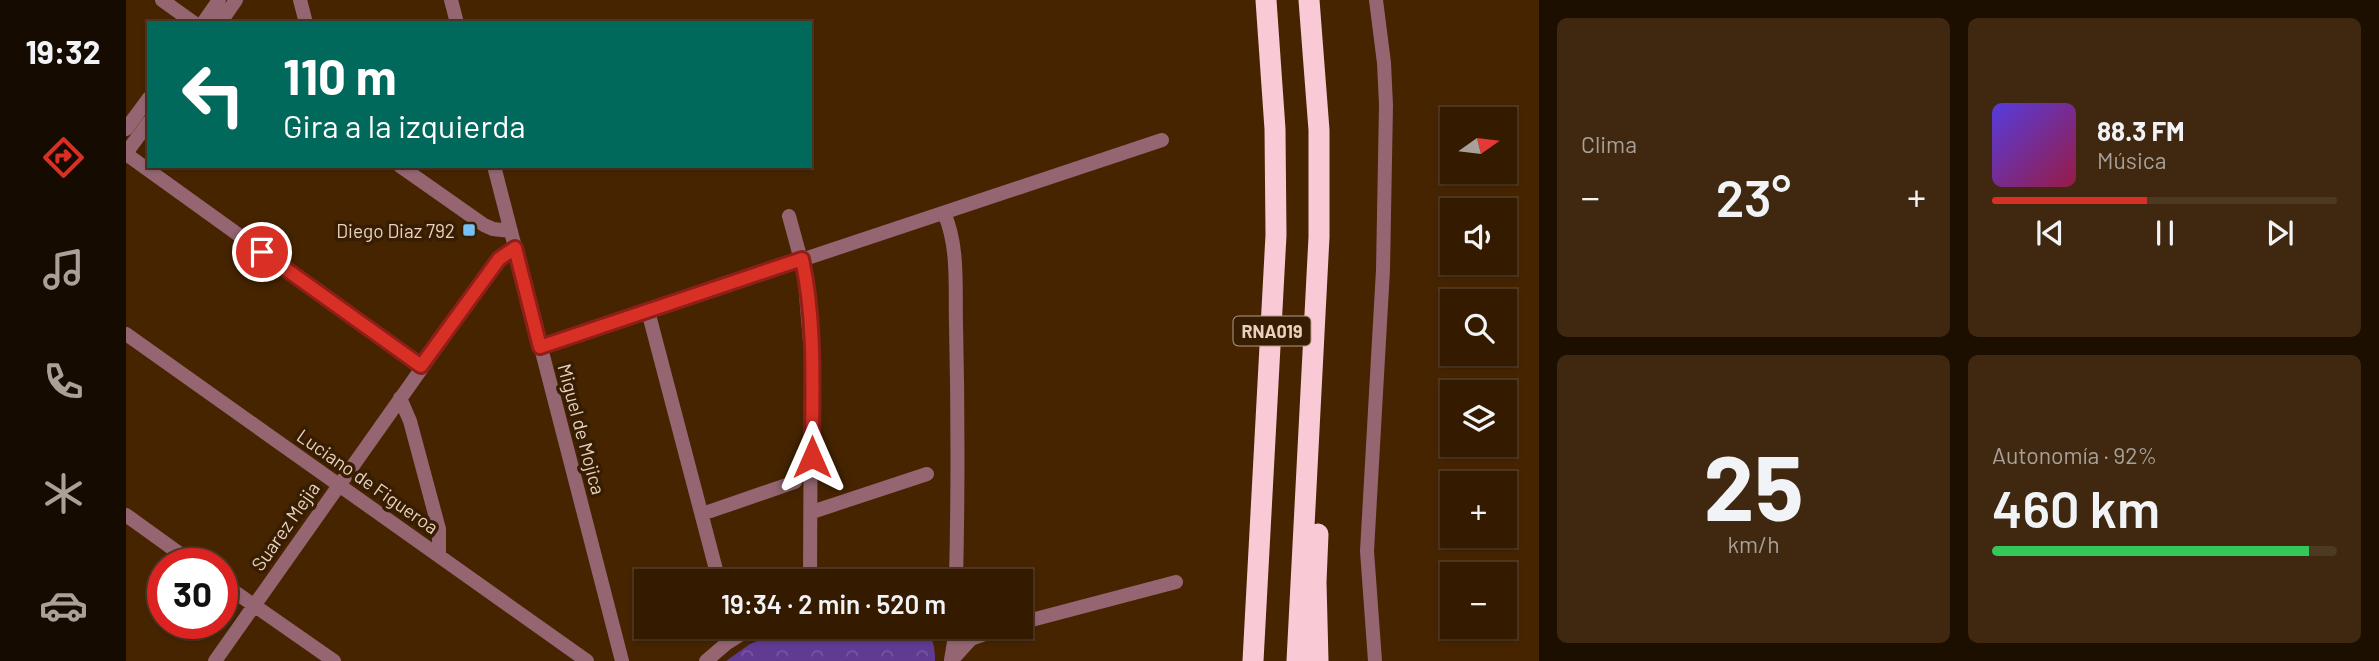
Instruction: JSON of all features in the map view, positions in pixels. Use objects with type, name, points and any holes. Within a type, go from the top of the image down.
[{"type":"highway","name":"RNA019","points":[[1253,661],[1276,235],[1275,119],[1266,0]]},
{"type":"highway","name":"RNA019","points":[[1297,661],[1319,249],[1319,130],[1309,0]]},
{"type":"highway","points":[[1315,328],[1324,413],[1316,582],[1318,661]]},
{"type":"street","points":[[162,0],[191,21]]},
{"type":"street","points":[[204,21],[219,0]]},
{"type":"street","points":[[221,21],[236,0]]},
{"type":"street","points":[[300,0],[305,21]]},
{"type":"street","points":[[451,0],[456,21]]},
{"type":"street","points":[[1375,661],[1367,551],[1383,270],[1386,105],[1376,0]]},
{"type":"street","points":[[126,129],[147,101]]},
{"type":"street","points":[[147,125],[126,154],[421,366]]},
{"type":"street","points":[[540,347],[1162,140]]},
{"type":"street","points":[[403,168],[484,225],[511,231]]},
{"type":"street","name":"Miguel de Mojica","points":[[495,168],[622,661]]},
{"type":"street","points":[[944,213],[952,233],[954,269],[958,447],[956,569]]},
{"type":"street","points":[[789,216],[806,282],[811,354],[810,569]]},
{"type":"street","name":"Suarez Mejia","points":[[215,661],[421,366],[499,259],[515,248]]},
{"type":"street","points":[[649,311],[716,569]]},
{"type":"street","name":"Luciano de Figueroa","points":[[126,334],[587,661]]},
{"type":"street","points":[[400,398],[410,421],[439,529],[439,554]]},
{"type":"street","points":[[812,512],[927,474]]},
{"type":"street","points":[[702,514],[795,482]]},
{"type":"street","points":[[126,515],[172,548]]},
{"type":"street","points":[[1033,620],[1176,582]]},
{"type":"street","points":[[238,594],[334,661]]},
{"type":"street","points":[[720,648],[724,639]]},
{"type":"street","points":[[706,661],[734,639]]},
{"type":"street","points":[[951,661],[954,639]]},
{"type":"street","points":[[951,661],[971,639]]},
{"type":"green space","points":[[762,639],[930,639],[935,661],[726,661]]},
{"type":"place","name":"Diego Diaz 792","points":[[469,230]]},
{"type":"route","points":[[262,252],[421,366],[499,259],[511,249],[515,248],[540,347],[802,259],[811,354],[812,457]]}]
